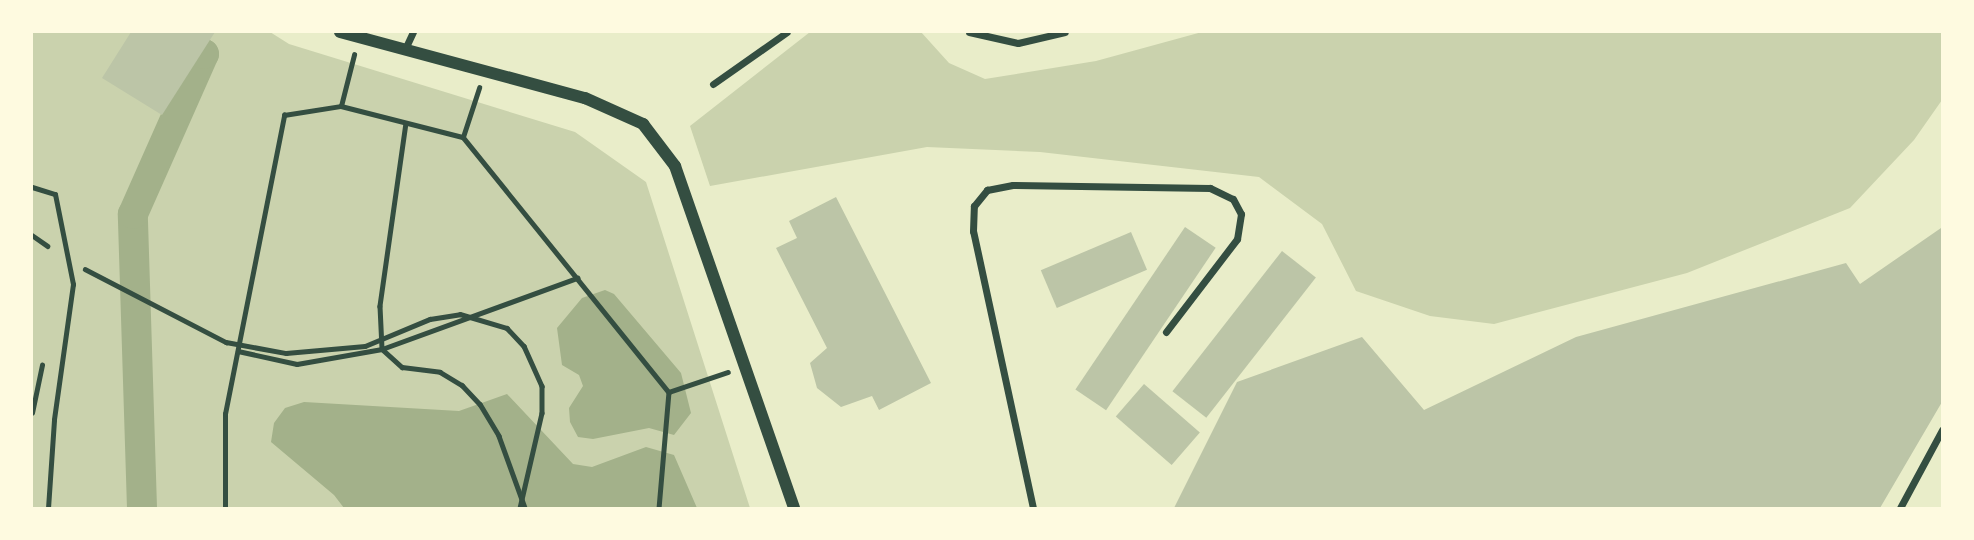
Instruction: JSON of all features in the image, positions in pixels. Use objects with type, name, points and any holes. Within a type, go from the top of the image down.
[{"type":"street","points":[[340,32],[584,98],[643,124],[675,166],[794,509]]},
{"type":"street","points":[[405,49],[412,32]]},
{"type":"street","points":[[713,84],[787,32]]},
{"type":"street","points":[[969,32],[1018,43],[1065,32]]},
{"type":"street","points":[[1033,509],[973,231],[974,206],[987,190],[1013,185],[1210,188],[1233,199],[1241,214],[1237,239],[1166,332]]},
{"type":"street","points":[[1900,509],[1942,430]]},
{"type":"lane","points":[[32,187],[55,194],[73,284],[54,420],[48,509]]},
{"type":"path","points":[[341,106],[358,37]]},
{"type":"path","points":[[463,137],[484,71]]},
{"type":"path","points":[[225,509],[225,414],[284,115],[341,106],[463,137],[669,392],[659,509]]},
{"type":"path","points":[[406,123],[377,334],[382,349],[402,367],[440,372],[463,385],[480,404],[499,436],[522,509]]},
{"type":"path","points":[[67,259],[226,342],[286,353],[365,346],[430,319],[460,314],[507,328],[524,346],[541,386],[542,413],[522,509]]},
{"type":"path","points":[[237,351],[297,364],[382,349],[577,278]]},
{"type":"path","points":[[669,392],[745,367]]},
{"type":"shaded area","points":[[32,32],[270,32],[289,44],[575,132],[646,182],[750,508],[32,508]]},
{"type":"shaded area","points":[[810,32],[921,32],[949,63],[985,79],[1096,61],[1202,32],[1942,32],[1942,100],[1914,140],[1850,208],[1687,273],[1494,324],[1430,316],[1356,291],[1322,224],[1259,177],[1040,152],[927,147],[710,186],[690,126]]},
{"type":"shaded area","points":[[605,290],[614,294],[681,373],[691,413],[674,435],[649,428],[593,439],[578,437],[570,422],[569,408],[583,386],[579,375],[562,365],[557,328],[582,298]]},
{"type":"shaded area","points":[[507,394],[573,464],[592,467],[646,447],[674,455],[697,508],[344,508],[334,495],[271,442],[274,423],[285,408],[304,402],[459,411]]},
{"type":"building","points":[[131,32],[215,32],[162,115],[102,78]]},
{"type":"building","points":[[836,197],[931,383],[879,410],[872,396],[841,407],[817,388],[810,363],[827,348],[776,248],[797,238],[789,221]]},
{"type":"building","points":[[1185,227],[1216,248],[1106,410],[1075,389]]},
{"type":"building","points":[[1941,228],[1942,402],[1880,508],[1174,508],[1237,382],[1362,337],[1424,410],[1576,337],[1846,263],[1860,284]]},
{"type":"building","points":[[1131,232],[1147,270],[1057,308],[1041,270]]},
{"type":"building","points":[[1282,251],[1316,277],[1206,418],[1172,391]]},
{"type":"building","points":[[1144,384],[1200,433],[1172,465],[1116,416]]},
{"type":"waterway","points":[[142,508],[133,214],[204,54],[157,32]]}]
